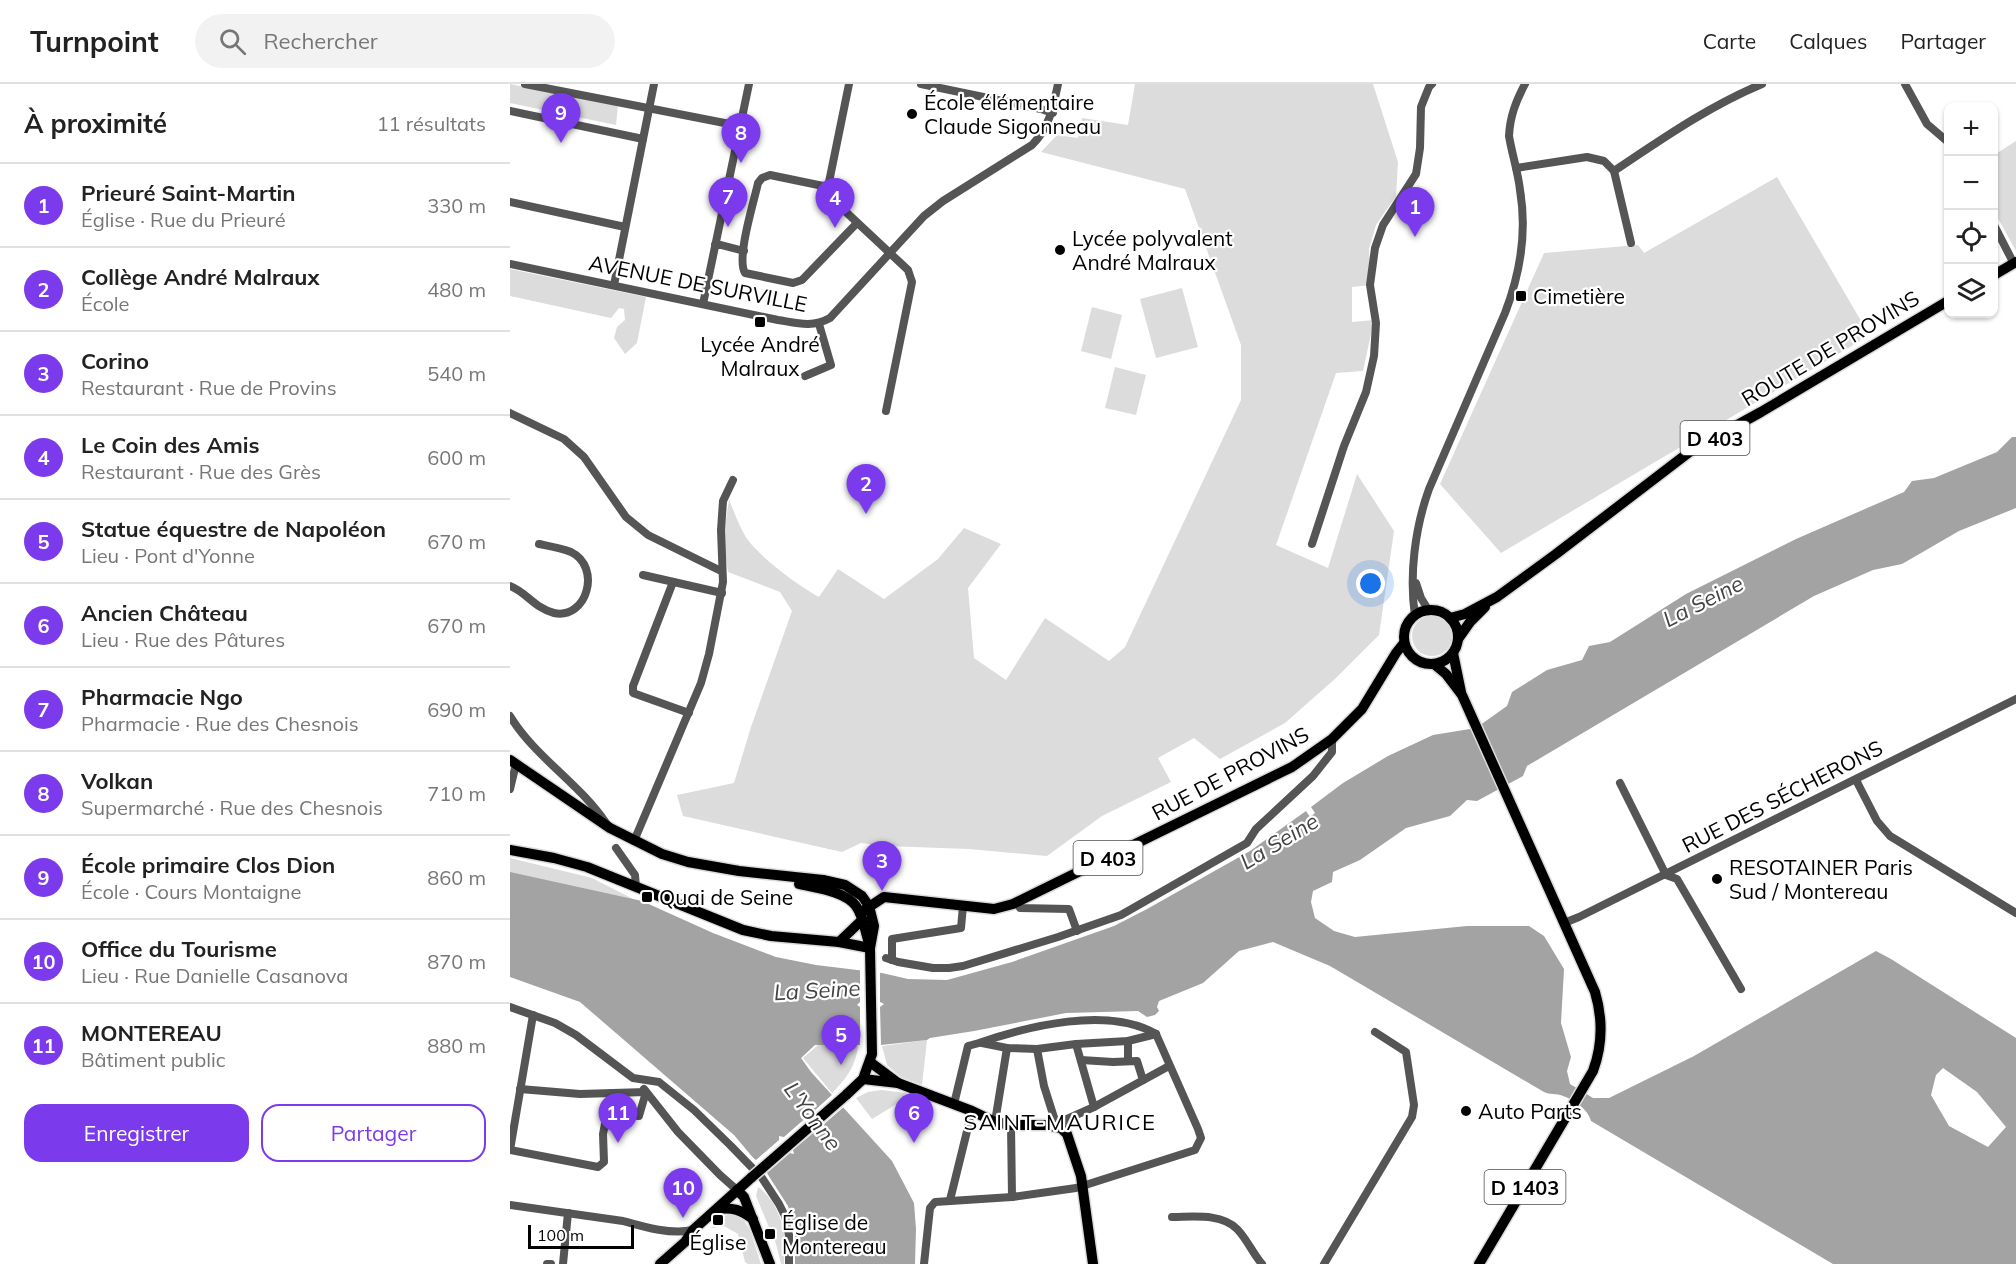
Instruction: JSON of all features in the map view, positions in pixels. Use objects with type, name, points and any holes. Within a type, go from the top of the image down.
[{"type":"main road","points":[[1998,273],[2015,263]]},
{"type":"main road","name":"ROUTE DE PROVINS","points":[[1497,597],[1692,450],[1761,412],[1944,303]]},
{"type":"main road","name":"D 403","points":[[1450,618],[1465,614],[1497,597]]},
{"type":"main road","name":"D 403","points":[[1458,639],[1470,622],[1497,597]]},
{"type":"main road","points":[[1429,611],[1437,611],[1450,618],[1457,631],[1458,639],[1453,653],[1444,661],[1434,664],[1427,664],[1414,658],[1404,643],[1406,628],[1415,616],[1429,611]]},
{"type":"main road","name":"RUE DE PROVINS","points":[[864,913],[884,897],[994,909],[1017,902],[1292,767],[1332,739],[1362,709],[1404,643]]},
{"type":"main road","name":"D 1403","points":[[1453,653],[1462,695],[1594,992],[1601,1020],[1598,1056],[1593,1071],[1479,1264]]},
{"type":"main road","points":[[1388,668],[1401,660],[1414,658]]},
{"type":"main road","name":"D 1403","points":[[1434,664],[1446,674],[1462,695]]},
{"type":"main road","points":[[513,762],[610,828],[662,854],[698,864],[773,876],[823,880],[845,885],[862,896],[870,942],[872,1045],[870,1062],[863,1079],[693,1230],[681,1246],[660,1264]]},
{"type":"main road","points":[[510,850],[587,867],[743,930],[771,936],[870,942]]},
{"type":"main road","points":[[842,939],[864,913]]},
{"type":"main road","points":[[864,913],[874,926],[870,942]]},
{"type":"main road","points":[[870,1062],[898,1083]]},
{"type":"main road","points":[[863,1079],[898,1083],[995,1122],[1059,1127],[1067,1134],[1083,1186],[1093,1264]]},
{"type":"main road","points":[[737,1190],[744,1197],[770,1264]]},
{"type":"main road","points":[[718,1209],[733,1208],[743,1211],[754,1220]]},
{"type":"street","points":[[525,84],[740,126]]},
{"type":"street","points":[[614,285],[654,84]]},
{"type":"street","points":[[703,304],[749,84]]},
{"type":"street","points":[[849,84],[827,191],[831,198],[908,270],[912,282],[886,411]]},
{"type":"street","points":[[921,84],[1053,113]]},
{"type":"street","name":"AVENUE DE SURVILLE","points":[[510,264],[782,321],[807,325],[819,324],[830,318],[924,216],[943,201],[1032,146],[1041,136],[1053,113],[1058,84]]},
{"type":"street","points":[[1312,544],[1344,446],[1366,392],[1372,365],[1376,323],[1370,285],[1375,248],[1382,230],[1416,174],[1420,148],[1421,107],[1432,84]]},
{"type":"street","points":[[1415,616],[1414,574],[1419,522],[1429,489],[1490,351],[1514,287],[1520,262],[1523,225],[1522,199],[1509,136],[1509,124],[1515,103],[1525,84]]},
{"type":"street","points":[[1614,171],[1693,118],[1743,88],[1762,84]]},
{"type":"street","points":[[1905,84],[1927,124],[1944,139]]},
{"type":"street","points":[[510,111],[644,139]]},
{"type":"street","points":[[1516,168],[1587,157],[1604,161],[1614,171],[1631,243]]},
{"type":"street","points":[[828,187],[770,175],[762,178],[756,193],[741,266],[745,273],[793,283],[802,280],[857,223]]},
{"type":"street","points":[[510,202],[625,227]]},
{"type":"street","points":[[1998,232],[2015,263]]},
{"type":"street","points":[[716,245],[721,244],[744,251]]},
{"type":"street","points":[[805,376],[831,365],[819,324]]},
{"type":"street","points":[[510,413],[564,439],[584,457],[626,517],[648,535],[721,571]]},
{"type":"street","points":[[634,842],[689,713],[706,665],[722,593],[723,501],[733,480]]},
{"type":"street","points":[[510,586],[540,608],[555,614],[566,613],[585,598],[589,578],[584,564],[572,553],[539,544]]},
{"type":"street","points":[[1414,574],[1421,598],[1429,611]]},
{"type":"street","points":[[643,576],[722,593]]},
{"type":"street","points":[[673,582],[633,686],[633,693],[689,713]]},
{"type":"street","name":"RUE DES SÉCHERONS","points":[[1564,923],[1666,875],[2016,699]]},
{"type":"street","points":[[510,716],[517,728],[597,810],[610,828]]},
{"type":"street","points":[[963,906],[961,928],[892,939],[889,959],[933,968],[963,966],[1121,915],[1247,843],[1256,829],[1313,776],[1332,752],[1332,739]]},
{"type":"street","points":[[510,789],[513,762]]},
{"type":"street","points":[[556,769],[557,792]]},
{"type":"street","points":[[1856,780],[1877,821],[1890,836],[2016,914]]},
{"type":"street","points":[[557,792],[568,781]]},
{"type":"street","points":[[1620,783],[1666,875],[1677,879],[1741,989]]},
{"type":"street","points":[[616,848],[635,876],[636,887]]},
{"type":"street","points":[[1017,902],[1020,908],[1069,909],[1077,931]]},
{"type":"street","points":[[510,1008],[555,1023],[576,1035],[636,1080],[674,1127],[737,1190]]},
{"type":"street","points":[[533,1015],[510,1150],[598,1167],[604,1162],[603,1134],[611,1093]]},
{"type":"street","points":[[924,1264],[930,1208],[935,1202],[1012,1197],[1083,1186],[1195,1150],[1201,1138],[1156,1034],[1146,1028],[1113,1021],[1050,1023],[968,1046],[954,1104]]},
{"type":"street","points":[[1324,1264],[1412,1117],[1414,1105],[1406,1052],[1375,1032]]},
{"type":"street","points":[[979,1043],[1007,1048],[1037,1049],[1128,1041],[1156,1034]]},
{"type":"street","points":[[1128,1041],[1128,1061]]},
{"type":"street","points":[[1076,1044],[1094,1107]]},
{"type":"street","points":[[995,1122],[1007,1048]]},
{"type":"street","points":[[1037,1049],[1044,1086],[1059,1127],[1068,1119],[1169,1066]]},
{"type":"street","points":[[1081,1060],[1137,1061],[1143,1080]]},
{"type":"street","points":[[636,1080],[659,1082],[694,1110],[762,1179],[785,1216],[789,1235],[789,1264]]},
{"type":"street","points":[[520,1089],[580,1094],[646,1092]]},
{"type":"street","points":[[607,1114],[639,1116],[646,1092]]},
{"type":"street","points":[[950,1200],[972,1111]]},
{"type":"street","points":[[1011,1125],[1012,1197]]},
{"type":"street","points":[[510,1205],[677,1232],[693,1230]]},
{"type":"street","points":[[563,1264],[568,1213]]},
{"type":"street","points":[[1172,1217],[1212,1218],[1225,1222],[1236,1228],[1262,1264]]},
{"type":"street","points":[[677,1232],[681,1246]]},
{"type":"shaded area","points":[[510,84],[618,105],[616,125],[510,103]]},
{"type":"shaded area","points":[[1135,84],[1373,84],[1398,162],[1396,196],[1376,225],[1369,249],[1370,285],[1352,287],[1352,322],[1374,320],[1363,371],[1336,373],[1276,545],[1328,568],[1357,474],[1394,531],[1379,635],[1336,678],[1285,723],[1220,759],[1194,738],[1158,758],[1171,782],[1102,816],[1047,856],[861,843],[842,852],[683,816],[677,795],[734,783],[792,611],[780,592],[728,572],[723,539],[729,500],[744,534],[758,551],[789,577],[819,597],[838,569],[884,599],[938,559],[964,528],[1001,544],[968,588],[974,658],[1006,680],[1045,618],[1109,661],[1125,647],[1241,400],[1241,345],[1185,189],[1041,152],[1057,135],[1078,138],[1082,118],[1128,125]]},
{"type":"shaded area","points":[[2016,141],[2016,251],[1998,218],[1998,152]]},
{"type":"shaded area","points":[[1777,177],[1864,326],[1860,341],[1501,553],[1440,484],[1544,253],[1638,245],[1644,253]]},
{"type":"shaded area","points":[[510,269],[646,297],[637,343],[625,354],[614,338],[617,327],[625,320],[624,309],[619,308],[611,318],[510,296]]},
{"type":"shaded area","points":[[1182,288],[1198,347],[1156,358],[1140,299]]},
{"type":"shaded area","points":[[1092,307],[1122,315],[1111,359],[1081,351]]},
{"type":"shaded area","points":[[1115,367],[1146,375],[1136,415],[1105,408]]},
{"type":"shaded area","points":[[1432,616],[1446,622],[1452,636],[1446,650],[1432,656],[1418,650],[1412,636],[1418,622]]},
{"type":"shaded area","points":[[510,858],[592,878],[639,902],[510,875]]},
{"type":"shaded area","points":[[927,1040],[922,1085],[901,1077],[887,1065],[882,1046]]},
{"type":"shaded area","points":[[818,1045],[858,1046],[850,1072],[832,1093],[803,1058]]},
{"type":"shaded area","points":[[881,1090],[906,1093],[913,1101],[895,1105],[872,1119],[856,1098],[868,1092]]},
{"type":"shaded area","points":[[758,1187],[772,1202],[782,1222],[785,1239],[784,1264],[781,1264],[776,1244],[756,1196]]},
{"type":"shaded area","points":[[733,1214],[741,1216],[750,1230],[761,1264],[745,1262],[738,1234],[724,1226],[711,1228],[723,1216]]},
{"type":"water","points":[[2012,437],[2016,437],[2016,508],[1959,531],[1902,564],[1873,570],[1814,596],[1527,766],[1523,776],[1477,801],[1467,800],[1450,816],[1406,828],[1360,860],[1333,872],[1332,882],[1313,891],[1311,902],[1315,918],[1334,931],[1355,937],[1467,926],[1529,926],[1544,936],[1564,969],[1561,1023],[1571,1057],[1567,1071],[1570,1084],[1593,1098],[1609,1098],[1694,1056],[1876,951],[2016,1038],[2016,1264],[1833,1264],[1591,1121],[1584,1109],[1572,1100],[1544,1092],[1330,966],[1273,942],[1239,951],[1203,983],[1159,1001],[1157,1007],[1159,1011],[1147,1017],[1138,1011],[1066,1013],[927,1040],[881,1045],[815,1045],[801,1058],[892,1161],[914,1203],[915,1264],[795,1264],[795,1230],[788,1206],[770,1178],[734,1135],[580,1002],[510,977],[510,872],[642,901],[713,933],[776,957],[908,979],[947,980],[1012,962],[1114,926],[1250,851],[1306,811],[1310,817],[1315,813],[1311,807],[1343,783],[1388,756],[1433,735],[1476,728],[1507,706],[1512,692],[1547,670],[1582,660],[1589,646],[1610,642],[1686,594],[1796,539],[1904,492],[1912,481],[1934,478],[1997,452]],"holes":[[[1943,1068],[1977,1092],[2006,1127],[1988,1147],[1949,1126],[1931,1095],[1936,1075]]]},
{"type":"pier","points":[[860,967],[880,970],[880,1002],[884,1004],[880,1007],[881,1045],[860,1045],[860,1007],[857,1005],[860,1002]]},
{"type":"pier","points":[[834,1093],[846,1105],[823,1125],[823,1129],[819,1128],[793,1150],[794,1154],[790,1153],[767,1173],[770,1178],[768,1180],[750,1159],[752,1157],[756,1160],[779,1140],[779,1136],[784,1137],[809,1115],[808,1111],[813,1112]]},
{"type":"place","name":"École élémentaire Claude Sigonneau","points":[[912,114]]},
{"type":"place","name":"École primaire Clos Dion","points":[[561,143]]},
{"type":"place","name":"Volkan","points":[[741,163]]},
{"type":"place","name":"Pharmacie Ngo","points":[[728,227]]},
{"type":"place","name":"Le Coin des Amis","points":[[835,228]]},
{"type":"place","name":"Prieuré Saint-Martin","points":[[1415,237]]},
{"type":"place","name":"Lycée polyvalent André Malraux","points":[[1060,250]]},
{"type":"place","name":"Cimetière","points":[[1521,296]]},
{"type":"place","name":"Lycée André Malraux","points":[[760,322]]},
{"type":"place","name":"Collège André Malraux","points":[[866,514]]},
{"type":"place","name":"RESOTAINER Paris Sud / Montereau","points":[[1717,879]]},
{"type":"place","name":"Corino","points":[[882,891]]},
{"type":"place","name":"Quai de Seine","points":[[647,897]]},
{"type":"place","name":"Statue équestre de Napoléon","points":[[841,1065]]},
{"type":"place","name":"Auto Parts","points":[[1466,1111]]},
{"type":"place","name":"MONTEREAU","points":[[618,1143]]},
{"type":"place","name":"Ancien Château","points":[[914,1143]]},
{"type":"place","name":"Office du Tourisme","points":[[683,1218]]},
{"type":"place","name":"Église","points":[[718,1220]]},
{"type":"place","name":"Église de Montereau","points":[[770,1234]]},
{"type":"district","name":"SAINT-MAURICE","points":[[1060,1122]]},
{"type":"water label","name":"La Seine","points":[[1703,601]]},
{"type":"water label","name":"La Seine","points":[[1279,841]]},
{"type":"water label","name":"La Seine","points":[[817,990]]},
{"type":"water label","name":"L'Yonne","points":[[813,1116]]}]
